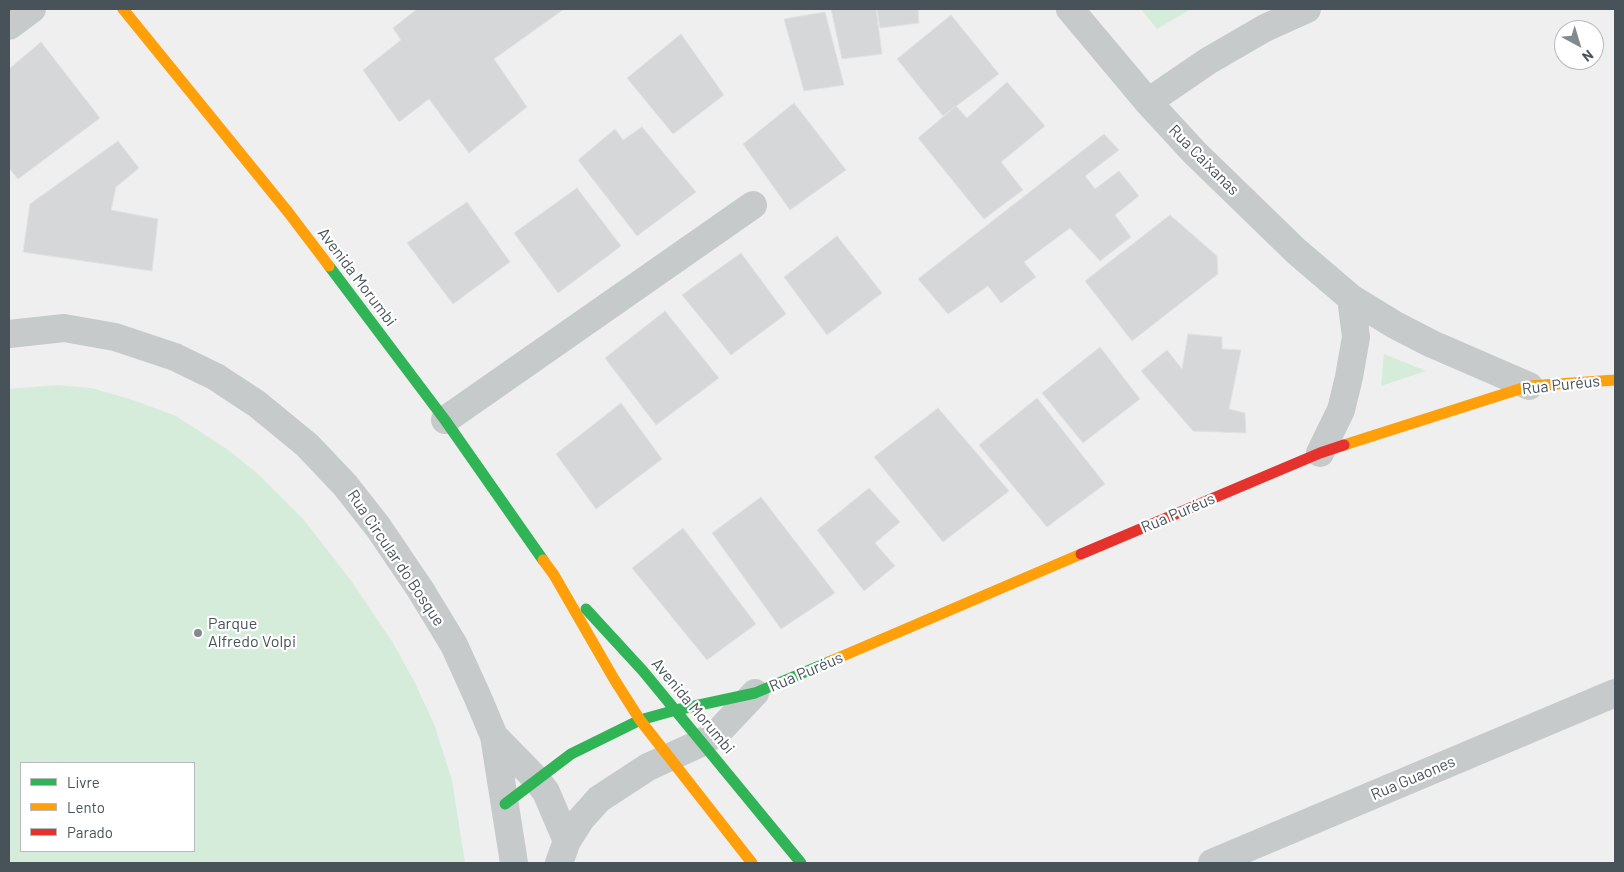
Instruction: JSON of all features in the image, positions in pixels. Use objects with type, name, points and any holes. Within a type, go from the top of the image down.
[{"type":"main road","name":"Avenida Morumbi","points":[[122,9],[288,212],[445,420],[554,575],[640,720],[752,863]]},
{"type":"main road","name":"Rua Puréus","points":[[537,780],[571,754],[640,720],[676,710],[755,693],[1320,453],[1529,386],[1615,380]]},
{"type":"main road","name":"Avenida Morumbi","points":[[554,575],[643,671],[801,863]]},
{"type":"main road","points":[[505,804],[537,780]]},
{"type":"street","points":[[9,26],[32,9]]},
{"type":"street","name":"Rua Caixanas","points":[[1070,9],[1148,102],[1194,152],[1296,251],[1351,298],[1395,325],[1432,344],[1529,386]]},
{"type":"street","points":[[1148,102],[1208,61],[1265,28],[1307,9]]},
{"type":"street","points":[[445,420],[753,204]]},
{"type":"street","points":[[1320,453],[1341,410],[1349,377],[1356,337],[1351,298]]},
{"type":"street","name":"Rua Circular do Bosque","points":[[9,334],[64,328],[115,337],[175,357],[224,382],[257,404],[300,439],[345,485],[378,527],[420,589],[454,645],[478,698],[494,736],[516,863]]},
{"type":"street","name":"Rua Puréus","points":[[563,852],[581,819],[599,799],[648,767],[702,742],[720,730],[755,693]]},
{"type":"street","name":"Rua Guaones","points":[[1212,863],[1615,694]]},
{"type":"street","name":"Rua Circular do Bosque","points":[[494,736],[537,780],[546,792],[563,852]]},
{"type":"green space","points":[[1141,9],[1191,9],[1157,29]]},
{"type":"green space","points":[[1384,354],[1426,371],[1381,386]]},
{"type":"green space","name":"Parque Alfredo Volpi","points":[[57,385],[91,388],[130,399],[176,416],[227,449],[257,473],[304,520],[352,582],[393,643],[414,681],[434,724],[452,780],[465,863],[9,863],[9,389]]},
{"type":"building","points":[[417,9],[564,9],[494,59],[527,107],[469,153],[429,99],[399,122],[363,70],[401,40],[393,28]]},
{"type":"building","points":[[831,9],[876,9],[882,54],[842,59]]},
{"type":"building","points":[[877,9],[918,9],[919,23],[880,28]]},
{"type":"building","points":[[825,12],[844,85],[804,91],[784,19]]},
{"type":"building","points":[[951,15],[999,74],[943,116],[897,59]]},
{"type":"building","points":[[681,34],[724,95],[673,134],[627,78]]},
{"type":"building","points":[[41,42],[100,118],[18,179],[9,168],[9,69]]},
{"type":"building","points":[[1007,82],[1045,126],[1001,162],[1023,190],[984,219],[918,138],[956,106],[967,118]]},
{"type":"building","points":[[794,103],[846,170],[790,210],[743,144]]},
{"type":"building","points":[[642,127],[696,192],[637,236],[578,160],[615,129],[623,140]]},
{"type":"building","points":[[1104,134],[1119,150],[1085,176],[1095,189],[1119,171],[1139,196],[1115,215],[1131,237],[1100,261],[1070,228],[1024,262],[1036,277],[1001,303],[988,286],[948,314],[918,279]]},
{"type":"building","points":[[118,141],[139,168],[116,187],[111,210],[158,219],[152,271],[23,252],[30,204]]},
{"type":"building","points":[[577,188],[621,246],[558,293],[514,233]]},
{"type":"building","points":[[467,202],[510,262],[453,304],[407,243]]},
{"type":"building","points":[[1170,215],[1217,256],[1218,274],[1132,341],[1085,281]]},
{"type":"building","points":[[837,236],[882,293],[827,335],[784,277]]},
{"type":"building","points":[[741,253],[786,314],[731,355],[682,295]]},
{"type":"building","points":[[665,311],[719,378],[656,425],[605,358]]},
{"type":"building","points":[[1188,334],[1222,337],[1222,349],[1241,350],[1229,409],[1245,413],[1246,433],[1193,431],[1141,371],[1167,350],[1182,369]]},
{"type":"building","points":[[1100,347],[1140,399],[1083,443],[1042,393]]},
{"type":"building","points":[[1037,398],[1105,484],[1047,527],[979,445]]},
{"type":"building","points":[[621,403],[662,459],[596,509],[556,454]]},
{"type":"building","points":[[938,408],[1009,491],[943,542],[874,457]]},
{"type":"building","points":[[869,488],[900,522],[875,543],[895,566],[864,591],[817,530]]},
{"type":"building","points":[[761,497],[835,593],[781,629],[712,533]]},
{"type":"building","points":[[683,528],[756,624],[707,660],[632,568]]},
{"type":"traffic: fast","points":[[329,266],[445,420],[543,560]]},
{"type":"traffic: fast","points":[[586,609],[643,671],[801,863]]},
{"type":"traffic: fast","points":[[505,804],[571,754],[640,720],[676,710],[755,693],[831,661]]},
{"type":"traffic: slow","points":[[123,9],[288,212],[329,266]]},
{"type":"traffic: slow","points":[[1344,445],[1529,386],[1615,380]]},
{"type":"traffic: slow","points":[[831,661],[1081,554]]},
{"type":"traffic: slow","points":[[543,560],[554,575],[640,720],[752,863]]},
{"type":"traffic: jam","points":[[1081,554],[1320,453],[1344,445]]},
{"type":"place","name":"Parque Alfredo Volpi","points":[[198,633]]}]
